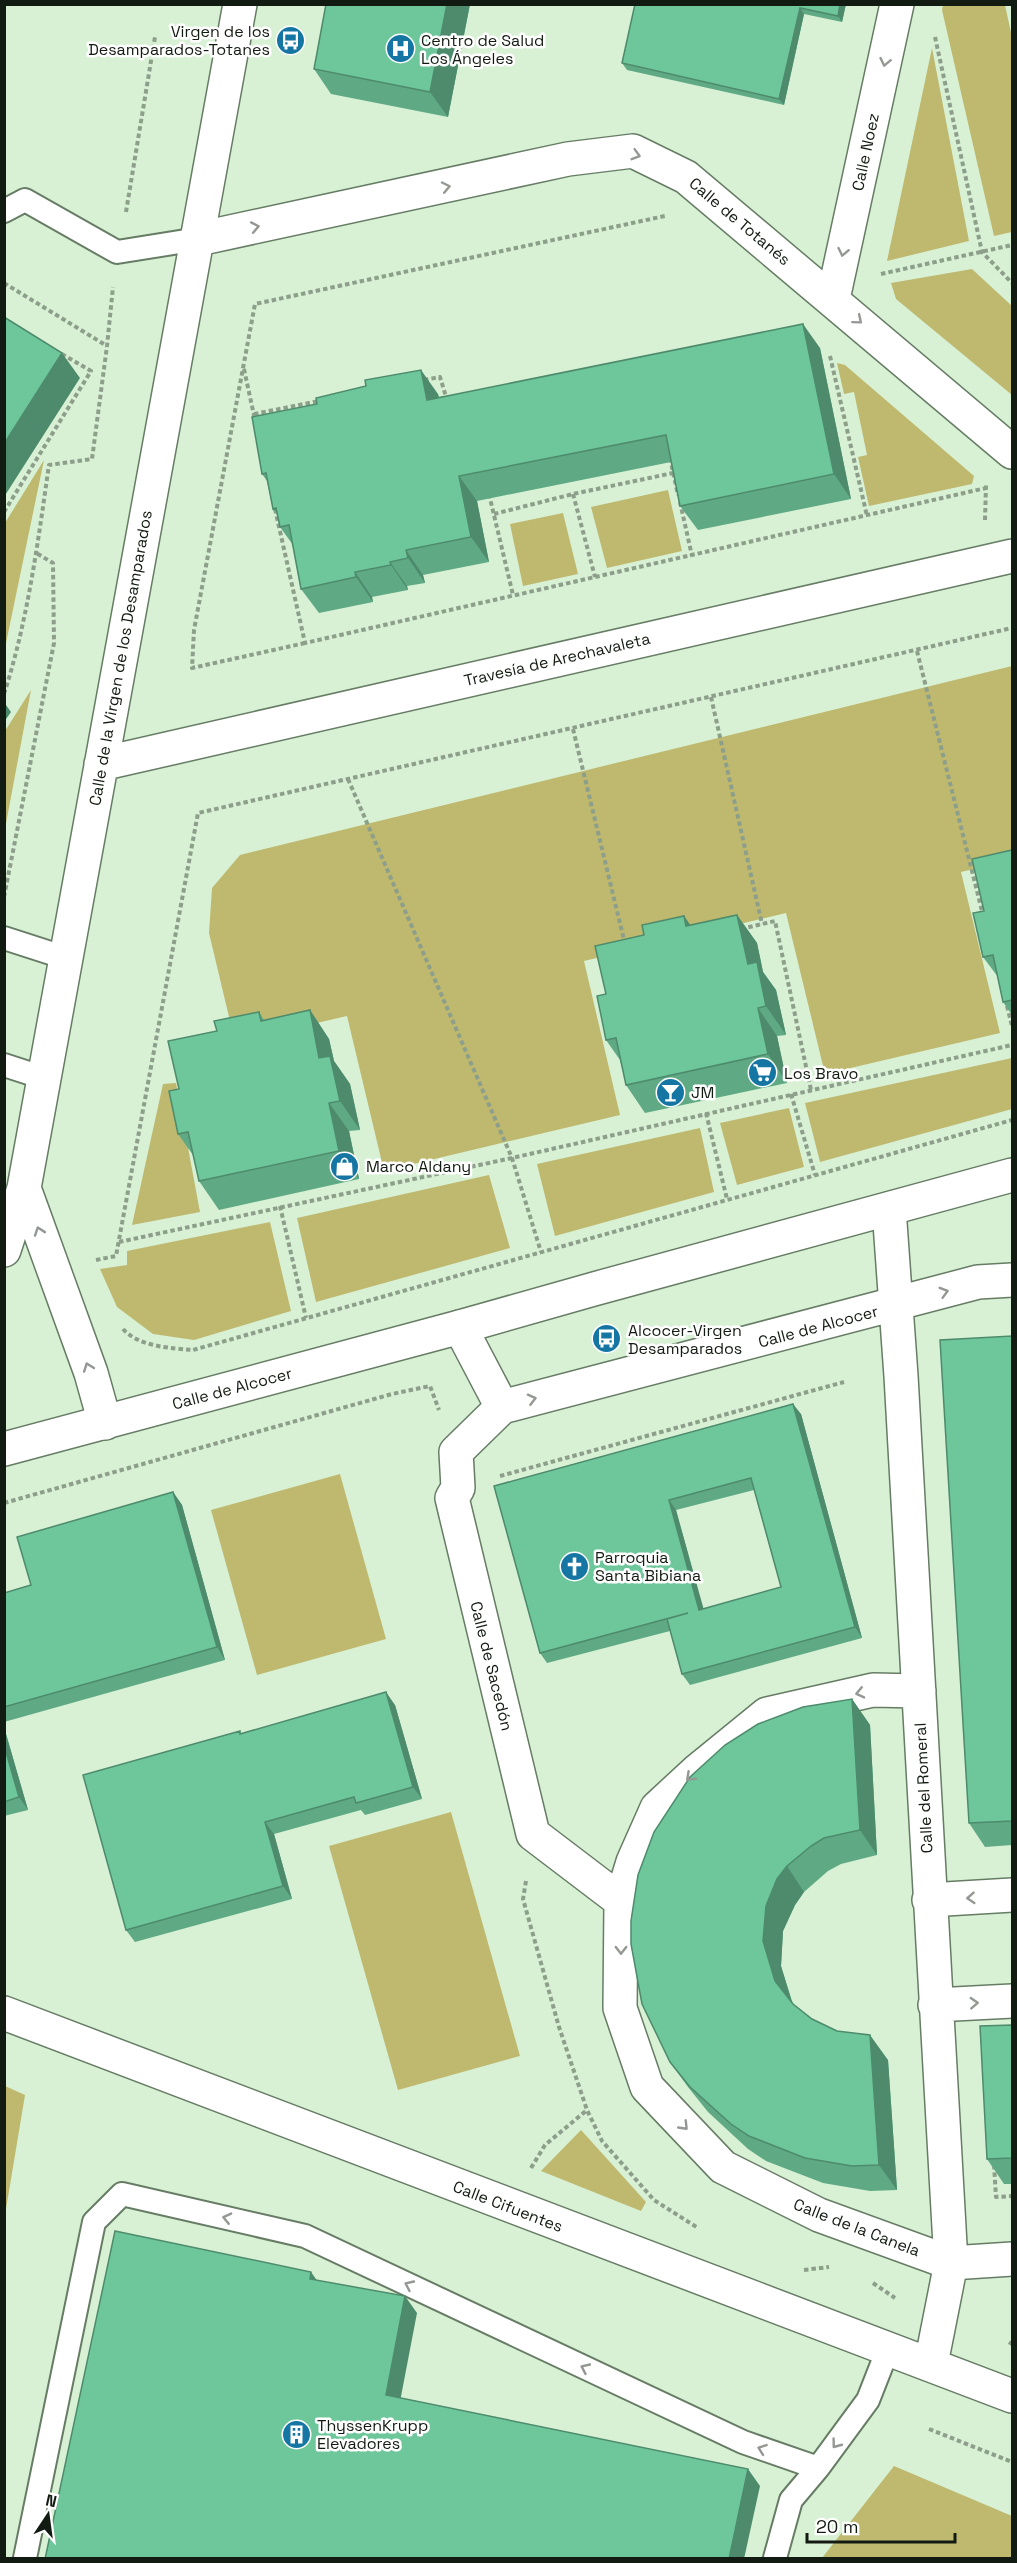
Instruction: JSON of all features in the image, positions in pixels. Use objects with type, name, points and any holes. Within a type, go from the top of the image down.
[{"type":"street","name":"Calle de la Virgen de los Desamparados","points":[[4,1250],[24,1188],[240,4]]},
{"type":"street","name":"Calle Noez","points":[[833,299],[897,4]]},
{"type":"street","name":"Calle de Totanés","points":[[198,239],[568,159],[633,151],[687,177],[1012,452]]},
{"type":"street","name":"Travesía de Arechavaleta","points":[[101,764],[1012,556]]},
{"type":"street","name":"Calle de Alcocer","points":[[4,1449],[460,1327],[1012,1175]]},
{"type":"street","points":[[24,1188],[91,1373],[105,1422]]},
{"type":"street","name":"Calle del Romeral","points":[[889,1209],[902,1388],[951,2263],[930,2364]]},
{"type":"street","name":"Calle de Alcocer","points":[[502,1407],[895,1306],[978,1282],[1012,1280]]},
{"type":"street","points":[[460,1327],[502,1407]]},
{"type":"street","name":"Calle de Sacedón","points":[[502,1407],[456,1452],[458,1488],[452,1498],[533,1834]]},
{"type":"street","name":"Calle de la Canela","points":[[919,1691],[873,1690],[767,1714],[697,1771],[657,1808],[633,1862],[621,1901],[620,2008],[647,2087],[723,2167],[819,2215],[951,2263],[1012,2259]]},
{"type":"street","points":[[533,1834],[621,1901]]},
{"type":"street","points":[[929,1900],[1012,1895]]},
{"type":"street","points":[[935,2005],[1012,2001]]},
{"type":"street","name":"Calle Cifuentes","points":[[4,2013],[1012,2396]]},
{"type":"lane","points":[[4,211],[25,200],[117,252],[198,239]]},
{"type":"lane","points":[[4,938],[66,958]]},
{"type":"lane","points":[[4,1065],[44,1078]]},
{"type":"lane","points":[[25,2559],[94,2222],[122,2193],[305,2236],[743,2442],[818,2468]]},
{"type":"lane","points":[[775,2559],[791,2500],[818,2468],[868,2400],[888,2349]]},
{"type":"path","points":[[934,32],[982,252],[1012,283]]},
{"type":"path","points":[[126,213],[155,37]]},
{"type":"path","points":[[676,214],[255,304],[194,630],[192,668],[986,488]]},
{"type":"path","points":[[879,275],[1012,245]]},
{"type":"path","points":[[880,263],[879,275],[882,284]]},
{"type":"path","points":[[4,283],[107,346]]},
{"type":"path","points":[[4,694],[14,661],[36,553],[50,465],[92,459],[113,286]]},
{"type":"path","points":[[4,512],[91,371],[52,348]]},
{"type":"path","points":[[830,356],[867,516]]},
{"type":"path","points":[[243,365],[257,426]]},
{"type":"path","points":[[417,382],[440,377],[448,403]]},
{"type":"path","points":[[254,414],[324,400]]},
{"type":"path","points":[[669,452],[692,556]]},
{"type":"path","points":[[494,514],[573,494],[673,473]]},
{"type":"path","points":[[985,520],[987,478]]},
{"type":"path","points":[[489,493],[513,595]]},
{"type":"path","points":[[573,494],[595,577]]},
{"type":"path","points":[[274,506],[305,643]]},
{"type":"path","points":[[4,897],[54,643],[53,563],[36,553]]},
{"type":"path","points":[[91,1261],[117,1256],[198,813],[1012,628]]},
{"type":"path","points":[[917,651],[986,923]]},
{"type":"path","points":[[711,697],[762,924]]},
{"type":"path","points":[[573,729],[627,954]]},
{"type":"path","points":[[348,779],[512,1158],[541,1252]]},
{"type":"path","points":[[974,877],[983,875]]},
{"type":"path","points":[[739,929],[775,921],[811,1090]]},
{"type":"path","points":[[1006,1003],[1012,1026]]},
{"type":"path","points":[[119,1242],[512,1158],[1012,1045]]},
{"type":"path","points":[[791,1094],[815,1175]]},
{"type":"path","points":[[706,1113],[727,1199]]},
{"type":"path","points":[[121,1326],[128,1334],[160,1347],[193,1350],[1012,1120]]},
{"type":"path","points":[[280,1206],[306,1318]]},
{"type":"path","points":[[458,1488],[844,1382]]},
{"type":"path","points":[[4,1503],[392,1394],[430,1386]]},
{"type":"path","points":[[533,1834],[523,1899],[587,2110],[602,2141],[654,2200],[700,2229]]},
{"type":"path","points":[[526,2176],[545,2145],[587,2110]]},
{"type":"path","points":[[994,2153],[996,2197],[1012,2196]]},
{"type":"path","points":[[797,2270],[837,2266]]},
{"type":"path","points":[[866,2278],[894,2298]]},
{"type":"path","points":[[929,2429],[1012,2462]]},
{"type":"shaded area","points":[[943,5],[1005,5],[1012,37],[1012,232],[994,236],[942,10]]},
{"type":"shaded area","points":[[932,48],[969,241],[887,261]]},
{"type":"shaded area","points":[[972,269],[1012,306],[1012,395],[896,299],[891,283]]},
{"type":"shaded area","points":[[837,363],[845,365],[974,476],[972,484],[869,506],[858,457],[867,455],[854,392],[844,394]]},
{"type":"shaded area","points":[[44,460],[5,648],[5,523]]},
{"type":"shaded area","points":[[668,490],[682,551],[607,568],[591,507]]},
{"type":"shaded area","points":[[563,513],[578,574],[523,586],[510,524]]},
{"type":"shaded area","points":[[1012,666],[1012,860],[961,872],[1000,1033],[825,1074],[786,913],[584,961],[620,1115],[384,1171],[347,1016],[235,1042],[209,933],[212,888],[240,855]]},
{"type":"shaded area","points":[[31,690],[5,829],[5,731]]},
{"type":"shaded area","points":[[1012,1058],[1012,1109],[820,1162],[805,1103]]},
{"type":"shaded area","points":[[176,1083],[200,1212],[132,1225],[163,1084]]},
{"type":"shaded area","points":[[789,1108],[804,1167],[737,1185],[720,1123]]},
{"type":"shaded area","points":[[700,1128],[714,1192],[555,1236],[537,1164]]},
{"type":"shaded area","points":[[489,1175],[510,1248],[316,1302],[297,1218]]},
{"type":"shaded area","points":[[270,1222],[291,1311],[194,1340],[153,1334],[117,1307],[100,1269],[127,1265],[127,1251]]},
{"type":"shaded area","points":[[340,1474],[386,1639],[257,1675],[211,1510]]},
{"type":"shaded area","points":[[451,1812],[520,2056],[398,2090],[329,1846]]},
{"type":"shaded area","points":[[5,2086],[25,2095],[5,2215]]},
{"type":"shaded area","points":[[581,2130],[646,2202],[641,2211],[541,2171]]},
{"type":"shaded area","points":[[894,2466],[1012,2516],[1012,2558],[822,2558]]},
{"type":"building","name":"Centro de Salud Los Ángeles","points":[[326,4],[447,4],[430,92],[314,69]]},
{"type":"building","points":[[635,4],[840,4],[838,16],[800,8],[779,99],[622,63]]},
{"type":"building","points":[[4,317],[62,353],[4,444]]},
{"type":"building","points":[[803,324],[834,474],[680,506],[666,435],[459,476],[471,537],[406,550],[408,558],[390,562],[391,565],[355,572],[356,577],[301,589],[289,525],[280,527],[276,508],[273,509],[266,473],[262,474],[252,417],[317,404],[316,398],[366,386],[365,380],[421,370],[427,400]]},
{"type":"building","points":[[1012,850],[1012,1000],[1003,1002],[993,955],[983,957],[973,913],[984,911],[972,859]]},
{"type":"building","points":[[737,915],[748,964],[757,962],[766,1006],[758,1008],[768,1054],[626,1085],[616,1038],[606,1040],[597,996],[606,994],[595,946],[644,935],[642,925],[684,916],[686,926]]},
{"type":"building","points":[[310,1010],[319,1058],[330,1056],[340,1101],[329,1103],[339,1151],[199,1181],[188,1132],[178,1134],[169,1091],[179,1089],[168,1041],[217,1031],[214,1021],[259,1012],[261,1021]]},
{"type":"building","points":[[1012,1336],[1012,1821],[969,1823],[940,1340]]},
{"type":"building","points":[[793,1404],[855,1627],[682,1674],[667,1619],[688,1613],[540,1653],[494,1486]],"holes":[[[751,1478],[781,1587],[699,1610],[669,1500]]]},
{"type":"building","points":[[173,1492],[217,1647],[4,1707],[4,1593],[31,1585],[17,1537]]},
{"type":"building","points":[[386,1692],[413,1787],[356,1803],[354,1797],[265,1822],[283,1886],[126,1930],[83,1775],[240,1731],[240,1734]]},
{"type":"building","points":[[852,1699],[860,1830],[824,1838],[787,1866],[777,1879],[766,1906],[763,1941],[775,1981],[793,2004],[812,2019],[837,2031],[870,2035],[879,2165],[852,2166],[805,2158],[749,2136],[731,2124],[690,2087],[670,2062],[642,2004],[631,1944],[631,1921],[638,1875],[654,1832],[690,1777],[725,1745],[758,1724],[803,1707]]},
{"type":"building","points":[[4,1745],[19,1797],[4,1802]]},
{"type":"building","points":[[1012,2025],[1012,2158],[987,2159],[980,2026]]},
{"type":"building","name":"ThyssenKrupp Elevadores","points":[[115,2231],[311,2272],[310,2279],[405,2296],[386,2395],[748,2469],[729,2559],[45,2559]]},
{"type":"place","name":"Virgen de los Desamparados-Totanes","points":[[291,40]]},
{"type":"place","name":"Centro de Salud Los Ángeles","points":[[400,49]]},
{"type":"place","name":"Los Bravo","points":[[763,1073]]},
{"type":"place","name":"JM","points":[[670,1092]]},
{"type":"place","name":"Marco Aldany","points":[[345,1166]]},
{"type":"place","name":"Alcocer-Virgen Desamparados","points":[[607,1339]]},
{"type":"place","name":"Parroquia Santa Bibiana","points":[[574,1566]]},
{"type":"place","name":"ThyssenKrupp Elevadores","points":[[296,2434]]}]
